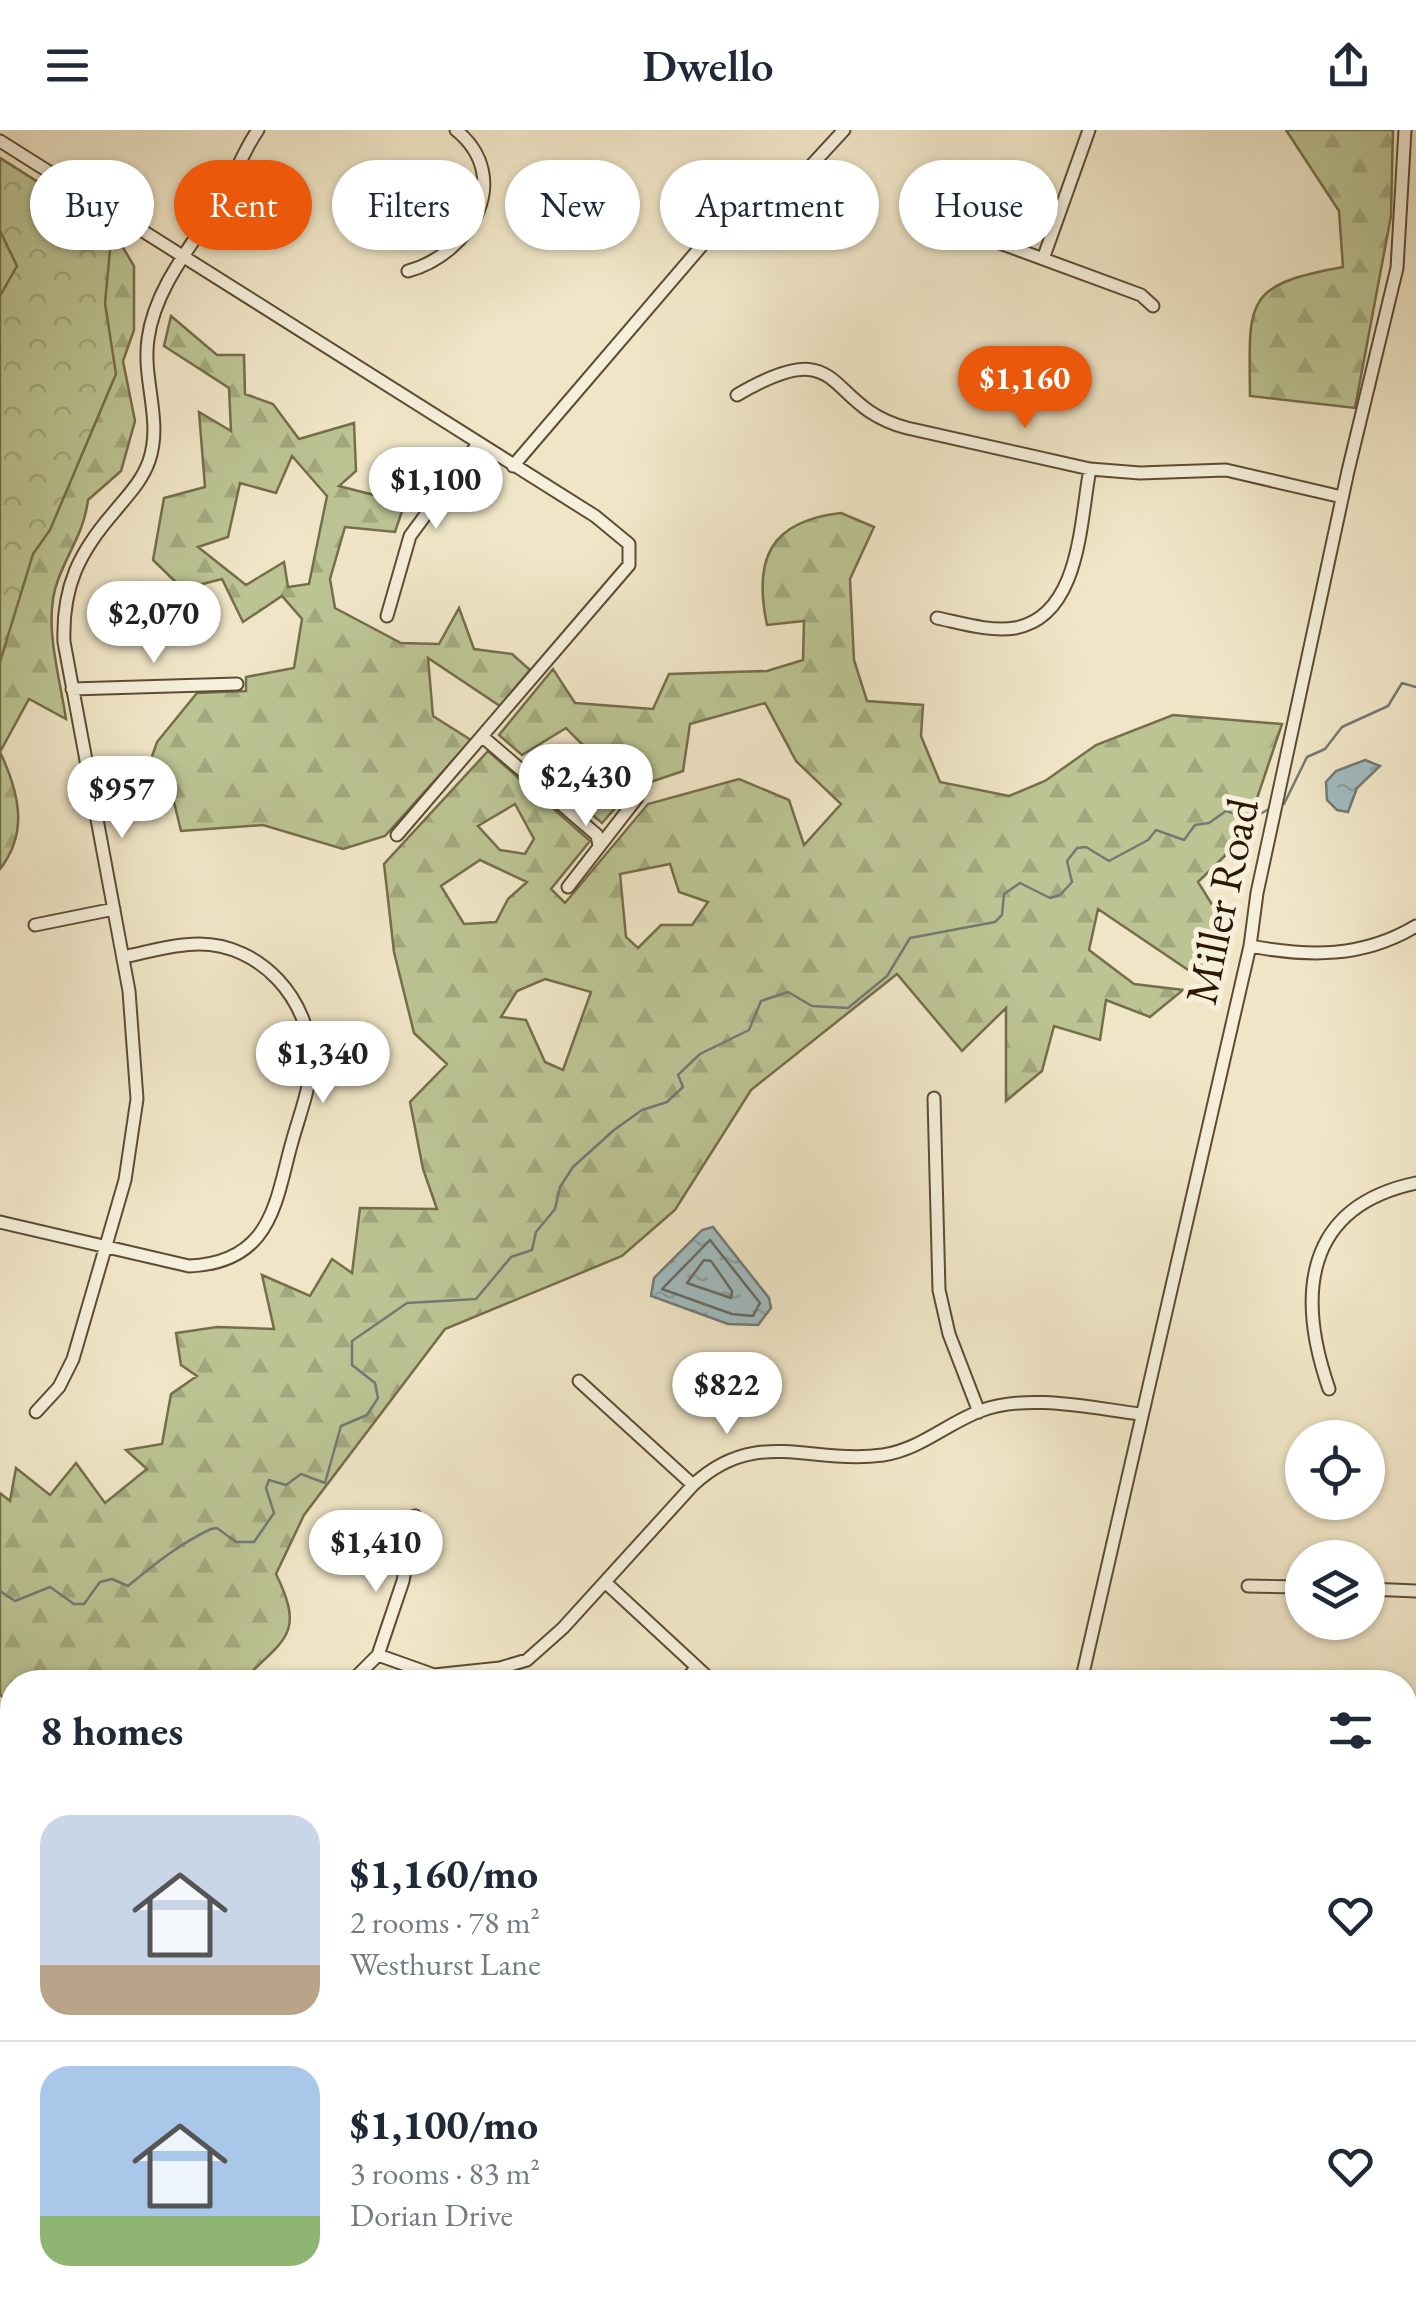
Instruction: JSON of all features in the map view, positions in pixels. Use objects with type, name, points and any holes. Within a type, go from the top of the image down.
[{"type":"street","points":[[36,1412],[70,1368],[131,1154],[137,1100],[134,1027],[64,642],[68,587],[81,553],[134,488],[149,461],[154,429],[148,334],[158,303],[258,130]]},
{"type":"street","points":[[408,271],[436,260],[471,226],[482,208],[486,186],[483,166],[472,146],[456,130]]},
{"type":"street","points":[[513,466],[710,236],[732,219],[784,195],[844,130]]},
{"type":"street","points":[[1043,259],[1089,130]]},
{"type":"street","name":"Miller Road","points":[[1084,1670],[1250,946],[1257,892],[1342,497],[1397,268],[1404,130]]},
{"type":"street","points":[[0,141],[625,539],[631,558],[484,738],[397,835]]},
{"type":"street","points":[[1018,250],[1140,295],[1153,306]]},
{"type":"street","points":[[737,396],[784,372],[818,371],[842,384],[865,410],[885,422],[1090,468],[1140,473],[1226,470],[1342,497]]},
{"type":"street","points":[[387,616],[410,536],[477,445]]},
{"type":"street","points":[[937,618],[1004,629],[1027,625],[1047,613],[1066,585],[1090,468]]},
{"type":"street","points":[[72,689],[237,684]]},
{"type":"street","points":[[484,738],[597,835],[599,846]]},
{"type":"street","points":[[568,887],[637,798]]},
{"type":"street","points":[[35,925],[114,909]]},
{"type":"street","points":[[1250,946],[1288,953],[1341,954],[1372,948],[1416,926]]},
{"type":"street","points":[[0,1222],[190,1266],[215,1264],[248,1246],[273,1208],[311,1062],[307,1030],[292,997],[271,973],[244,954],[197,944],[123,958]]},
{"type":"street","points":[[934,1098],[939,1290],[950,1334],[979,1412]]},
{"type":"street","points":[[1329,1389],[1309,1312],[1318,1262],[1338,1226],[1352,1211],[1390,1190],[1416,1183]]},
{"type":"street","points":[[579,1381],[693,1484]]},
{"type":"street","points":[[466,1670],[514,1665],[538,1652],[693,1484],[715,1466],[748,1452],[860,1456],[900,1452],[979,1412],[1020,1404],[1140,1414]]},
{"type":"street","points":[[364,1670],[378,1655],[402,1581],[415,1516]]},
{"type":"street","points":[[604,1582],[698,1670]]},
{"type":"street","points":[[1248,1586],[1285,1587]]},
{"type":"street","points":[[1385,1589],[1416,1591]]},
{"type":"street","points":[[378,1655],[417,1670]]},
{"type":"green space","points":[[1286,130],[1393,130],[1391,216],[1355,408],[1250,396],[1250,338],[1259,303],[1286,281],[1343,267],[1339,211]]},
{"type":"green space","points":[[0,158],[30,177],[30,250],[124,250],[134,266],[134,330],[123,361],[135,421],[121,471],[88,500],[54,596],[52,631],[66,719],[29,699],[0,752]]},
{"type":"green space","points":[[0,158],[30,177],[30,250],[110,250],[105,303],[116,374],[50,530],[33,554],[0,662],[0,296],[17,266],[0,231]]},
{"type":"green space","points":[[171,316],[217,355],[244,355],[245,394],[273,404],[299,439],[354,423],[356,471],[339,486],[382,497],[423,449],[395,532],[345,527],[330,579],[335,608],[401,643],[439,644],[459,608],[474,649],[512,654],[530,670],[500,706],[428,658],[433,716],[471,740],[385,836],[343,849],[263,825],[181,831],[174,802],[142,785],[157,742],[197,693],[246,691],[246,677],[294,668],[302,619],[282,596],[243,622],[222,579],[183,589],[153,560],[164,498],[205,487],[199,412],[231,431],[229,388],[164,346]],"holes":[[[292,456],[327,496],[309,584],[288,587],[284,562],[246,585],[198,547],[228,537],[240,483],[276,493]]]},
{"type":"green space","points":[[841,513],[874,527],[850,579],[854,660],[867,701],[923,705],[921,736],[940,782],[1009,796],[1045,781],[1096,745],[1173,715],[1282,724],[1244,837],[1198,882],[1231,935],[1201,955],[1209,984],[1098,909],[1089,950],[1134,984],[1183,990],[1150,1017],[1106,1000],[1100,1040],[1054,1026],[1042,1071],[1006,1101],[1006,1008],[962,1051],[897,974],[751,1090],[675,1210],[622,1256],[445,1329],[304,1515],[276,1574],[289,1611],[286,1635],[253,1670],[0,1670],[0,1493],[10,1501],[16,1468],[50,1495],[76,1463],[105,1503],[147,1469],[126,1450],[162,1444],[171,1394],[197,1376],[181,1365],[176,1333],[217,1327],[274,1329],[262,1275],[310,1296],[332,1259],[352,1273],[360,1208],[437,1209],[423,1169],[410,1102],[447,1064],[414,1033],[394,952],[384,864],[488,751],[590,841],[551,889],[565,903],[648,804],[739,779],[789,800],[804,845],[841,804],[796,761],[765,703],[690,724],[683,771],[633,788],[602,823],[562,789],[591,753],[566,728],[522,755],[499,735],[553,669],[575,703],[653,709],[669,674],[767,671],[803,660],[804,621],[767,625],[763,602],[763,581],[772,547],[798,525]],"holes":[[[515,804],[534,839],[525,854],[500,850],[478,826]],[[480,860],[527,882],[508,899],[496,922],[464,924],[441,886]],[[670,864],[679,892],[708,902],[692,925],[661,925],[638,948],[626,937],[620,874]],[[545,979],[591,992],[563,1070],[545,1062],[526,1020],[501,1017],[517,991]]]},
{"type":"green space","points":[[0,752],[16,797],[18,826],[15,841],[0,869]]},
{"type":"water","points":[[1365,760],[1380,766],[1357,788],[1348,812],[1337,810],[1327,800],[1326,782],[1336,771]]},
{"type":"water","points":[[713,1227],[769,1298],[771,1308],[758,1325],[728,1324],[651,1296],[654,1278],[702,1230]]},
{"type":"waterway","points":[[1284,804],[1307,757],[1325,749],[1342,727],[1388,706],[1402,683],[1416,687]]},
{"type":"waterway","points":[[0,1591],[15,1601],[50,1587],[74,1604],[84,1604],[100,1582],[112,1579],[128,1586],[178,1548],[211,1529],[217,1528],[236,1542],[254,1542],[274,1513],[266,1488],[269,1480],[286,1485],[301,1474],[325,1483],[341,1426],[367,1415],[378,1398],[375,1383],[352,1365],[352,1341],[407,1303],[476,1299],[511,1257],[532,1250],[536,1232],[555,1209],[560,1187],[573,1167],[642,1110],[667,1102],[683,1087],[678,1075],[700,1054],[749,1030],[761,1001],[788,992],[812,1006],[848,1008],[887,976],[910,938],[995,922],[1002,915],[1004,894],[1020,883],[1050,898],[1060,895],[1072,882],[1067,861],[1077,848],[1086,847],[1109,861],[1148,840],[1156,830],[1184,840],[1195,825],[1209,823],[1226,811],[1251,819],[1269,809]]}]
